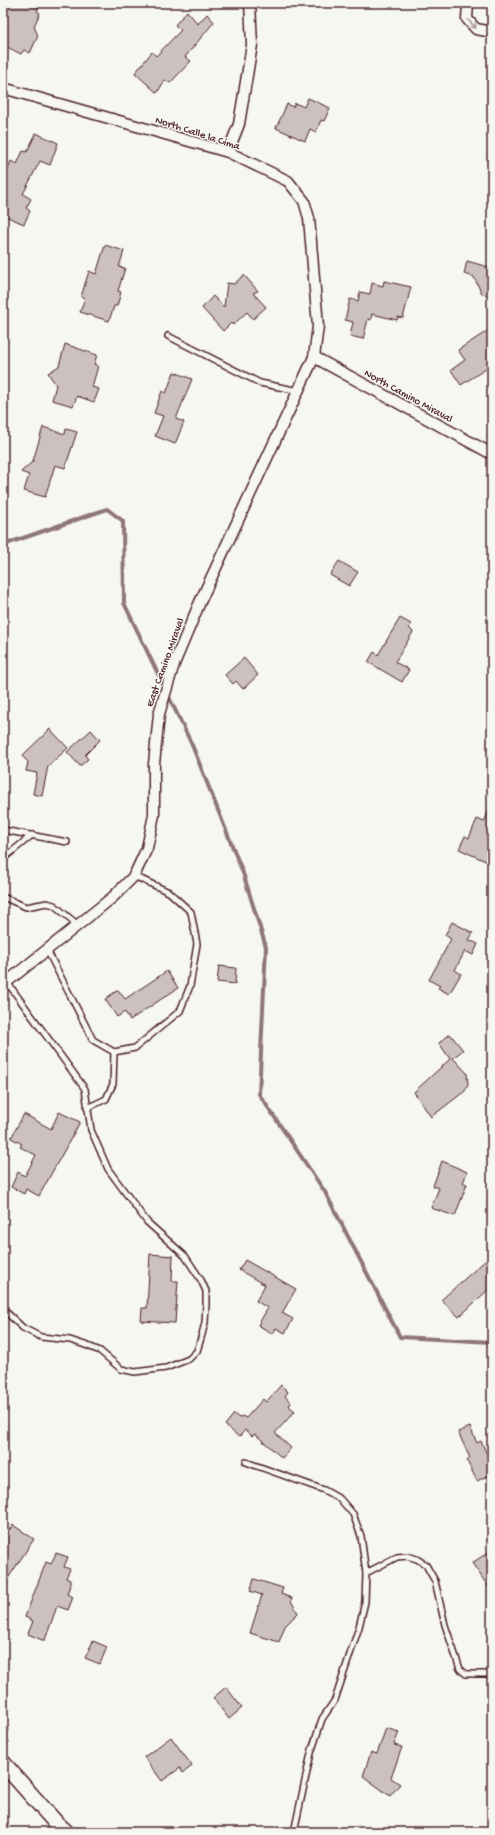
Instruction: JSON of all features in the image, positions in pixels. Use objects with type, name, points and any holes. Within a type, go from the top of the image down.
[{"type":"main road","points":[[3,1763],[56,1823],[66,1832]]},
{"type":"street","points":[[228,152],[239,124],[252,45],[250,3]]},
{"type":"street","points":[[468,3],[467,19],[476,29],[487,31],[492,28]]},
{"type":"street","name":"North Calle la Cima","points":[[3,80],[8,88],[228,152],[288,181],[297,190],[304,201],[309,218],[318,326],[314,357]]},
{"type":"street","name":"East Camino Miraval","points":[[5,984],[113,897],[134,876],[147,848],[154,816],[154,764],[158,714],[174,664],[200,602],[314,357]]},
{"type":"street","name":"North Camino Miraval","points":[[314,357],[492,454]]},
{"type":"lane","points":[[168,336],[260,383],[298,391]]},
{"type":"lane","points":[[3,830],[67,842]]},
{"type":"lane","points":[[3,859],[32,835]]},
{"type":"lane","points":[[47,950],[93,1040],[114,1052],[135,1048],[180,1012],[190,986],[197,944],[191,912],[169,892],[134,876]]},
{"type":"lane","points":[[3,897],[26,907],[47,903],[54,905],[78,925]]},
{"type":"lane","points":[[3,1309],[23,1328],[41,1337],[70,1340],[88,1346],[100,1351],[121,1369],[135,1372],[166,1368],[189,1359],[196,1351],[205,1323],[206,1304],[206,1291],[201,1280],[184,1256],[146,1222],[108,1169],[94,1137],[87,1108],[85,1089],[5,984]]},
{"type":"lane","points":[[87,1108],[106,1099],[113,1084],[114,1052]]},
{"type":"lane","points":[[246,1462],[324,1490],[340,1499],[353,1514],[361,1536],[366,1573],[365,1602],[335,1700],[322,1719],[308,1767],[294,1832]]},
{"type":"lane","points":[[366,1573],[397,1557],[407,1556],[417,1559],[426,1565],[435,1581],[445,1625],[460,1670],[466,1674],[492,1674]]},
{"type":"building","points":[[6,3],[40,3],[37,11],[40,13],[34,26],[38,36],[30,53],[24,50],[21,54],[3,45],[3,10]]},
{"type":"building","points":[[187,11],[198,24],[207,14],[214,22],[185,57],[191,61],[170,83],[165,80],[157,93],[135,73],[152,52],[156,56],[181,30],[175,25]]},
{"type":"building","points":[[308,98],[330,108],[324,121],[321,120],[316,132],[310,129],[305,141],[276,128],[287,104],[293,107],[295,103],[304,107]]},
{"type":"building","points":[[36,133],[58,143],[50,165],[40,161],[23,194],[31,199],[26,208],[30,211],[24,224],[3,215],[3,180],[11,161],[17,164],[23,151],[27,152]]},
{"type":"building","points":[[105,245],[124,251],[119,267],[125,268],[118,291],[121,292],[117,306],[114,306],[109,321],[80,312],[85,298],[81,297],[89,271],[96,274]]},
{"type":"building","points":[[467,261],[492,268],[492,296],[482,294],[474,277],[464,274]]},
{"type":"building","points":[[244,275],[258,291],[253,293],[266,307],[253,319],[247,312],[233,325],[231,323],[223,331],[202,308],[213,296],[224,307],[227,283],[234,284]]},
{"type":"building","points":[[384,281],[411,287],[403,318],[398,317],[397,320],[372,314],[371,320],[368,319],[363,339],[350,336],[353,322],[345,320],[350,299],[358,301],[360,292],[370,294],[372,283],[383,286]]},
{"type":"building","points":[[492,328],[492,365],[461,385],[451,370],[465,360],[458,350]]},
{"type":"building","points":[[65,344],[97,355],[94,364],[98,366],[92,387],[99,389],[94,402],[77,396],[73,406],[52,400],[56,385],[48,373],[59,366]]},
{"type":"building","points":[[174,372],[192,379],[176,419],[184,422],[175,444],[155,436],[163,416],[154,413],[162,391],[166,393]]},
{"type":"building","points":[[43,427],[65,434],[66,429],[77,432],[65,468],[55,465],[45,497],[24,491],[29,475],[21,472],[33,461]]},
{"type":"building","points":[[339,561],[358,572],[349,586],[330,575]]},
{"type":"building","points":[[400,618],[411,624],[409,628],[413,632],[395,662],[409,670],[402,682],[368,662],[374,652],[378,655]]},
{"type":"building","points":[[244,658],[258,675],[243,689],[236,681],[233,684],[225,675]]},
{"type":"building","points":[[50,729],[68,748],[48,766],[42,796],[33,794],[37,773],[26,771],[28,762],[22,756]]},
{"type":"building","points":[[91,730],[100,740],[85,755],[88,759],[80,766],[67,752]]},
{"type":"building","points":[[492,803],[492,864],[459,849],[465,836],[469,838],[477,819],[484,822]]},
{"type":"building","points":[[452,922],[473,933],[469,940],[478,944],[473,955],[465,951],[455,970],[461,974],[449,994],[438,988],[440,986],[429,980],[451,939],[445,935]]},
{"type":"building","points":[[219,966],[236,968],[235,984],[217,982]]},
{"type":"building","points":[[167,971],[178,988],[130,1020],[125,1012],[117,1017],[105,999],[118,990],[125,999]]},
{"type":"building","points":[[450,1034],[463,1050],[453,1058],[467,1073],[468,1085],[465,1091],[431,1117],[414,1092],[450,1059],[439,1043]]},
{"type":"building","points":[[59,1112],[80,1122],[39,1196],[26,1189],[24,1194],[11,1187],[18,1172],[25,1176],[36,1155],[20,1147],[22,1144],[11,1138],[24,1114],[51,1129]]},
{"type":"building","points":[[442,1161],[467,1172],[463,1183],[467,1184],[455,1216],[431,1208],[439,1188],[433,1186]]},
{"type":"building","points":[[150,1254],[173,1256],[172,1281],[178,1281],[175,1323],[141,1321],[142,1308],[147,1308]]},
{"type":"building","points":[[487,1259],[492,1265],[492,1286],[459,1317],[441,1300]]},
{"type":"building","points":[[245,1260],[296,1289],[282,1313],[293,1319],[285,1333],[276,1328],[273,1334],[258,1325],[268,1308],[256,1301],[265,1285],[239,1270]]},
{"type":"building","points":[[281,1385],[288,1392],[285,1396],[291,1403],[289,1406],[295,1411],[275,1433],[291,1448],[282,1458],[255,1434],[252,1436],[245,1430],[239,1437],[225,1425],[234,1414],[239,1418],[242,1416],[246,1418],[263,1399],[266,1402]]},
{"type":"building","points":[[470,1427],[477,1443],[481,1441],[492,1465],[492,1474],[477,1481],[467,1461],[470,1458],[458,1432]]},
{"type":"building","points":[[13,1525],[34,1539],[3,1586],[3,1539]]},
{"type":"building","points":[[492,1550],[492,1592],[472,1563]]},
{"type":"building","points":[[56,1553],[68,1557],[64,1567],[70,1569],[66,1578],[70,1580],[67,1594],[73,1597],[68,1610],[57,1606],[45,1640],[42,1640],[28,1634],[33,1621],[25,1617],[46,1562],[51,1564]]},
{"type":"building","points":[[254,1579],[283,1588],[281,1594],[292,1598],[291,1601],[298,1613],[285,1626],[279,1642],[250,1633],[262,1595],[250,1591]]},
{"type":"building","points":[[93,1641],[107,1647],[100,1664],[85,1658]]},
{"type":"building","points":[[226,1687],[242,1708],[229,1719],[213,1698]]},
{"type":"building","points":[[386,1728],[399,1732],[394,1745],[402,1747],[391,1778],[400,1784],[390,1796],[363,1776],[371,1752],[377,1754]]},
{"type":"building","points":[[171,1737],[192,1766],[183,1773],[180,1768],[162,1781],[144,1757]]},
{"type":"waterway","points":[[3,545],[107,509],[123,521],[124,603],[192,745],[243,873],[266,947],[259,1094],[325,1192],[400,1337],[492,1342]]}]
